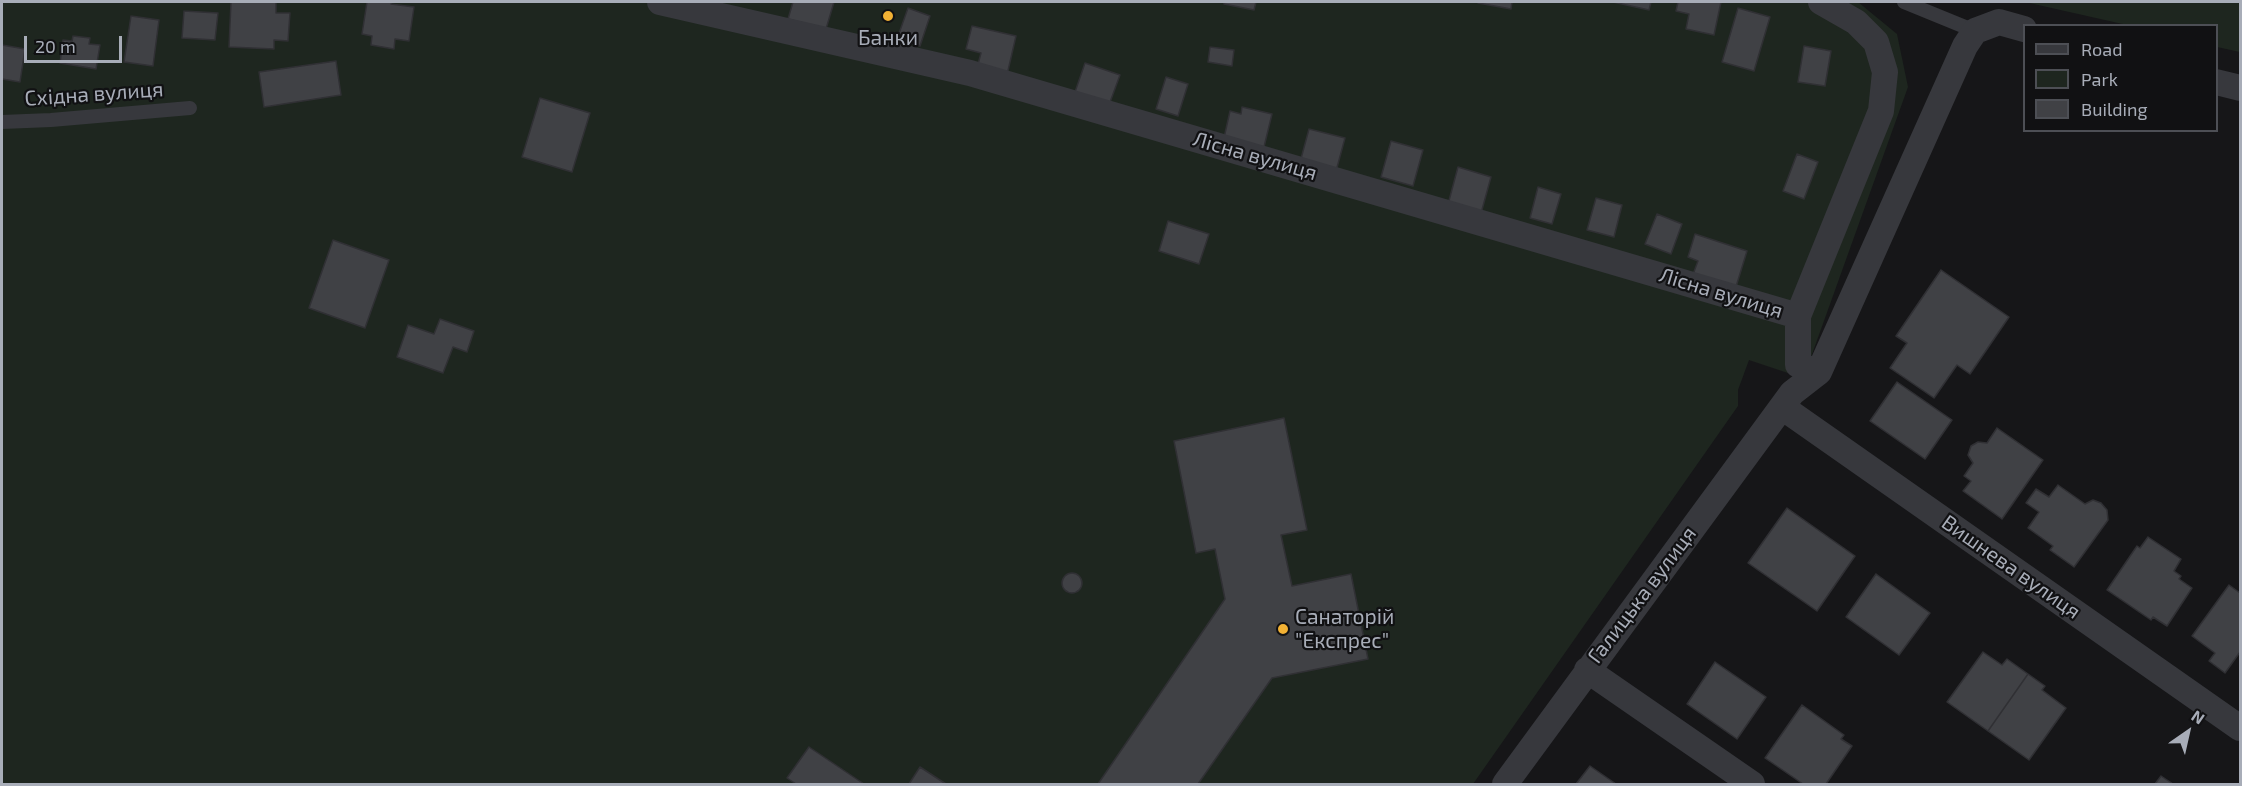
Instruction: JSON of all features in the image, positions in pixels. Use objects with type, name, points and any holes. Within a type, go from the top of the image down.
[{"type":"street","name":"Лісна вулиця","points":[[660,2],[970,73],[1798,316],[1809,369]]},
{"type":"street","points":[[1798,316],[1881,111],[1885,72],[1876,42],[1856,22],[1821,2]]},
{"type":"street","points":[[1809,369],[1965,46],[1975,32],[1999,22],[2023,28]]},
{"type":"street","points":[[2218,82],[2241,88]]},
{"type":"street","name":"Галицька вулиця","points":[[1505,784],[1809,369]]},
{"type":"street","name":"Вишнева вулиця","points":[[1782,407],[2241,728]]},
{"type":"street","points":[[1587,670],[1752,784]]},
{"type":"lane","points":[[1904,2],[1975,32]]},
{"type":"lane","name":"Східна вулиця","points":[[2,122],[190,108]]},
{"type":"green space","points":[[2,2],[1858,2],[1897,34],[1908,87],[1811,357],[1788,373],[1749,360],[1738,390],[1738,406],[1473,784],[2,784]]},
{"type":"green space","points":[[2025,2],[2240,2],[2240,52],[2218,47],[2218,24],[2123,24]]},
{"type":"building","points":[[231,2],[276,2],[276,13],[290,13],[288,41],[274,40],[274,49],[229,47]]},
{"type":"building","points":[[367,2],[392,2],[391,4],[414,7],[409,41],[395,39],[394,49],[371,45],[372,36],[362,34]]},
{"type":"building","points":[[793,2],[834,2],[826,29],[788,19]]},
{"type":"building","points":[[1224,2],[1256,2],[1254,10],[1224,4]]},
{"type":"building","points":[[1478,2],[1512,2],[1511,9]]},
{"type":"building","points":[[1613,2],[1651,2],[1649,10]]},
{"type":"building","points":[[1678,2],[1721,2],[1714,35],[1686,29],[1689,14],[1676,11]]},
{"type":"building","points":[[908,8],[930,16],[920,46],[897,39]]},
{"type":"building","points":[[1738,8],[1770,17],[1754,71],[1722,62]]},
{"type":"building","points":[[184,11],[218,13],[215,40],[182,38]]},
{"type":"building","points":[[131,16],[159,20],[153,66],[124,62]]},
{"type":"building","points":[[972,26],[1016,36],[1007,75],[977,68],[981,53],[966,49]]},
{"type":"building","points":[[73,36],[90,38],[89,44],[100,45],[96,69],[60,63],[63,40],[72,41]]},
{"type":"building","points":[[2,45],[25,49],[20,82],[2,79]]},
{"type":"building","points":[[1804,46],[1831,51],[1825,86],[1798,82]]},
{"type":"building","points":[[1210,47],[1234,50],[1232,66],[1208,62]]},
{"type":"building","points":[[336,61],[341,95],[264,107],[259,72]]},
{"type":"building","points":[[1085,63],[1120,75],[1109,105],[1075,92]]},
{"type":"building","points":[[1166,77],[1188,84],[1178,116],[1156,109]]},
{"type":"building","points":[[540,98],[590,113],[572,172],[522,157]]},
{"type":"building","points":[[1242,107],[1272,114],[1264,147],[1224,138],[1230,111],[1241,114]]},
{"type":"building","points":[[1309,129],[1345,138],[1335,175],[1299,166]]},
{"type":"building","points":[[1391,141],[1423,150],[1413,186],[1381,177]]},
{"type":"building","points":[[1797,154],[1818,162],[1804,199],[1783,191]]},
{"type":"building","points":[[1458,167],[1491,177],[1480,217],[1447,208]]},
{"type":"building","points":[[1538,187],[1561,194],[1552,224],[1530,218]]},
{"type":"building","points":[[1596,198],[1622,205],[1614,237],[1587,230]]},
{"type":"building","points":[[1657,214],[1682,224],[1671,254],[1645,244]]},
{"type":"building","points":[[1168,221],[1209,234],[1199,264],[1159,251]]},
{"type":"building","points":[[1695,234],[1747,251],[1735,290],[1692,277],[1698,261],[1688,257]]},
{"type":"building","points":[[333,240],[389,260],[365,328],[309,308]]},
{"type":"building","points":[[1941,270],[2009,317],[1970,374],[1957,365],[1934,398],[1890,368],[1907,343],[1896,336]]},
{"type":"building","points":[[440,319],[474,331],[467,352],[453,347],[443,373],[397,357],[408,325],[434,334]]},
{"type":"building","points":[[1897,382],[1952,420],[1925,459],[1870,421]]},
{"type":"building","name":"Санаторій \"Експрес\"","points":[[1284,418],[1307,530],[1281,535],[1292,586],[1351,574],[1368,659],[1272,678],[1198,784],[1098,784],[1225,599],[1215,549],[1196,553],[1174,441]]},
{"type":"building","points":[[1997,428],[2043,460],[2002,519],[1963,491],[1971,481],[1964,476],[1973,463],[1968,455],[1971,446],[1978,442],[1987,443]]},
{"type":"building","points":[[2058,485],[2085,504],[2093,500],[2101,503],[2107,510],[2108,520],[2074,567],[2050,550],[2053,546],[2028,528],[2039,512],[2026,503],[2036,489],[2049,497]]},
{"type":"building","points":[[1787,508],[1855,556],[1817,611],[1748,563]]},
{"type":"building","points":[[2148,537],[2181,559],[2174,571],[2181,576],[2179,579],[2192,588],[2167,626],[2153,617],[2151,620],[2107,590],[2137,546],[2140,548]]},
{"type":"building","points":[[1072,573],[1079,576],[1082,583],[1079,590],[1072,593],[1065,590],[1062,583],[1065,576]]},
{"type":"building","points":[[1876,574],[1930,613],[1899,655],[1846,617]]},
{"type":"building","points":[[2229,585],[2240,593],[2240,652],[2225,673],[2209,661],[2215,653],[2192,636]]},
{"type":"building","points":[[1983,652],[2002,665],[2007,659],[2028,674],[1988,731],[1947,702]]},
{"type":"building","points":[[1715,662],[1766,697],[1737,739],[1687,704]]},
{"type":"building","points":[[2028,674],[2045,686],[2042,690],[2066,708],[2029,760],[1988,731]]},
{"type":"building","points":[[1802,705],[1844,735],[1841,739],[1852,746],[1826,784],[1803,784],[1765,758]]},
{"type":"building","points":[[809,747],[864,784],[796,784],[787,778]]},
{"type":"building","points":[[1590,766],[1616,784],[1576,784]]},
{"type":"building","points":[[920,767],[946,784],[909,784]]},
{"type":"building","points":[[2161,776],[2173,784],[2155,784]]},
{"type":"place","name":"Банки","points":[[888,16]]},
{"type":"place","name":"Санаторій \"Експрес\"","points":[[1283,629]]}]
